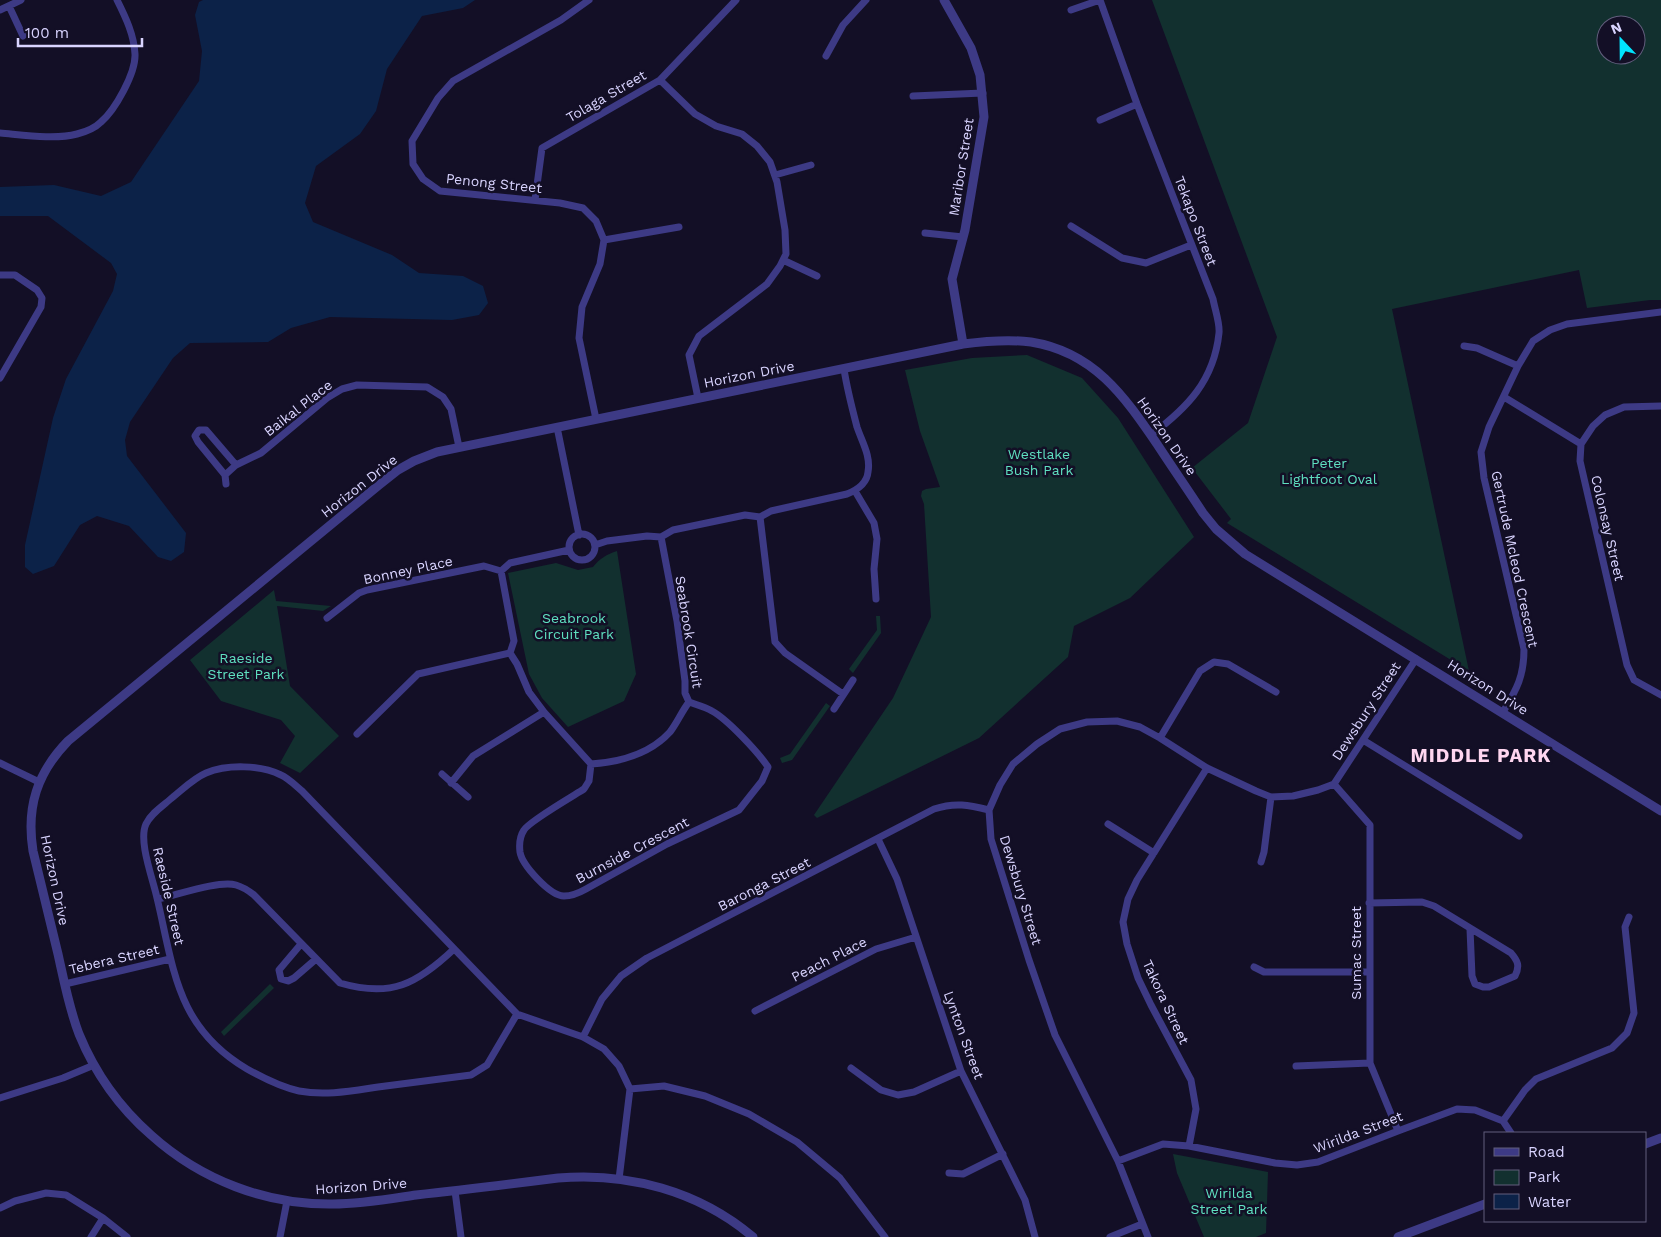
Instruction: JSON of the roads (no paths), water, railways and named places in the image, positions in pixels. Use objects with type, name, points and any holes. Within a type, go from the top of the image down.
[{"type":"street","points":[[0,10],[20,0]]},
{"type":"street","points":[[0,133],[68,136],[89,130],[100,124],[117,101],[130,76],[135,57],[133,37],[117,0]]},
{"type":"street","name":"Penong Street","points":[[589,0],[561,20],[453,81],[438,98],[412,142],[413,164],[423,179],[440,191],[535,200],[583,208],[596,221],[604,240]]},
{"type":"street","name":"Tolaga Street","points":[[535,200],[542,148],[660,80],[736,0]]},
{"type":"street","points":[[826,56],[843,25],[866,0]]},
{"type":"street","name":"Maribor Street","points":[[944,0],[971,48],[980,75],[983,93],[984,117],[982,137],[963,237],[952,279],[963,344]]},
{"type":"street","points":[[1071,10],[1100,0]]},
{"type":"street","name":"Tekapo Street","points":[[1100,0],[1137,104],[1213,299],[1219,332],[1212,366],[1196,395],[1151,436]]},
{"type":"street","points":[[9,6],[23,36]]},
{"type":"street","points":[[660,80],[695,114],[716,126],[742,134],[757,146],[770,162],[775,175],[785,230],[786,254],[767,284],[699,336],[690,355],[698,398]]},
{"type":"street","points":[[913,96],[983,93]]},
{"type":"street","points":[[1100,120],[1137,104]]},
{"type":"street","points":[[775,175],[811,165]]},
{"type":"street","points":[[1071,226],[1122,258],[1146,263],[1191,245]]},
{"type":"street","points":[[596,419],[579,338],[579,326],[582,307],[600,264],[604,240],[679,227]]},
{"type":"street","points":[[925,233],[963,237]]},
{"type":"street","points":[[783,260],[817,276]]},
{"type":"street","points":[[0,275],[15,276],[37,290],[42,298],[41,307],[0,378]]},
{"type":"street","name":"Gertrude Mcleod Crescent","points":[[1503,712],[1522,675],[1524,648],[1484,478],[1481,452],[1489,427],[1518,366],[1533,341],[1550,330],[1567,324],[1661,312]]},
{"type":"street","name":"Horizon Drive","points":[[753,1237],[724,1216],[696,1200],[661,1188],[619,1179],[574,1176],[335,1204],[287,1201],[251,1193],[220,1180],[203,1172],[169,1150],[122,1106],[94,1065],[79,1034],[65,984],[31,839],[31,810],[39,782],[52,759],[68,741],[379,485],[398,470],[414,461],[437,452],[459,447],[844,370],[963,344],[1002,340],[1032,342],[1052,347],[1069,354],[1097,371],[1110,382],[1151,436],[1203,513],[1230,543],[1260,564],[1661,811]]},
{"type":"street","points":[[1464,346],[1477,348],[1518,366]]},
{"type":"street","points":[[595,545],[607,541],[647,536],[661,537],[673,530],[745,516],[760,517],[771,511],[855,491],[863,484],[868,474],[868,454],[856,422],[844,370]]},
{"type":"street","name":"Baikal Place","points":[[225,475],[236,465],[261,452],[327,398],[342,389],[357,385],[427,387],[443,397],[451,409],[459,447]]},
{"type":"street","points":[[1504,398],[1581,444],[1593,426],[1605,415],[1624,407],[1661,406]]},
{"type":"street","points":[[558,427],[579,535]]},
{"type":"street","points":[[226,484],[225,475],[195,436],[199,430],[206,430],[236,465]]},
{"type":"street","name":"Colonsay Street","points":[[1581,444],[1580,461],[1627,665],[1634,680],[1661,695]]},
{"type":"street","points":[[855,491],[874,524],[876,539],[874,569],[876,599]]},
{"type":"street","points":[[760,517],[775,642],[785,653],[844,694]]},
{"type":"street","points":[[579,535],[589,536],[595,545],[593,554],[585,560],[575,558],[569,550],[570,542],[579,535]]},
{"type":"street","name":"Seabrook Circuit","points":[[591,764],[629,758],[653,747],[670,731],[689,702],[685,693],[677,621],[661,537]]},
{"type":"street","points":[[510,653],[514,641],[502,571],[510,563],[569,550]]},
{"type":"street","name":"Bonney Place","points":[[327,618],[359,593],[367,590],[484,566],[502,571]]},
{"type":"street","points":[[510,653],[529,692],[544,712],[591,764]]},
{"type":"street","points":[[357,734],[418,674],[510,653]]},
{"type":"street","name":"Dewsbury Street","points":[[1148,1237],[1118,1161],[1055,1035],[1029,960],[991,839],[989,810],[1000,785],[1013,764],[1037,744],[1060,729],[1087,722],[1117,721],[1140,727],[1207,768],[1271,797],[1293,796],[1318,790],[1334,784],[1416,659]]},
{"type":"street","points":[[1160,738],[1200,671],[1214,662],[1228,664],[1276,692]]},
{"type":"street","points":[[834,708],[853,680]]},
{"type":"street","name":"Burnside Crescent","points":[[591,764],[589,781],[584,789],[525,827],[520,838],[520,853],[526,865],[551,891],[562,896],[574,895],[586,890],[667,844],[739,810],[762,781],[768,767],[761,756],[719,715],[689,702]]},
{"type":"street","points":[[452,783],[473,756],[544,712]]},
{"type":"street","points":[[1364,740],[1519,836]]},
{"type":"street","points":[[0,763],[39,782]]},
{"type":"street","name":"Raeside Street","points":[[517,1014],[488,1064],[472,1075],[329,1094],[298,1091],[269,1081],[238,1064],[214,1044],[199,1027],[187,1008],[170,959],[158,899],[144,847],[146,824],[154,813],[190,783],[206,773],[227,768],[253,768],[281,775],[302,791],[517,1014],[583,1037],[604,1049],[620,1066],[630,1090],[619,1179]]},
{"type":"street","name":"Takora Street","points":[[1189,1146],[1196,1109],[1191,1080],[1138,978],[1127,944],[1123,922],[1128,899],[1137,880],[1207,768]]},
{"type":"street","points":[[442,774],[468,797]]},
{"type":"street","name":"Sumac Street","points":[[1334,784],[1370,826],[1370,1063],[1398,1131]]},
{"type":"street","points":[[1261,862],[1271,797]]},
{"type":"street","name":"Baronga Street","points":[[583,1037],[602,999],[621,976],[655,954],[934,809],[946,805],[962,804],[989,810]]},
{"type":"street","points":[[1108,824],[1154,853]]},
{"type":"street","name":"Lynton Street","points":[[878,839],[897,879],[961,1071],[1025,1200],[1034,1237]]},
{"type":"street","points":[[158,899],[220,884],[235,884],[254,894],[340,983],[357,988],[380,989],[410,983],[434,968],[454,949]]},
{"type":"street","points":[[1369,903],[1422,902],[1434,906],[1511,953],[1516,959],[1519,968],[1515,976],[1489,987],[1476,984],[1472,976],[1470,929]]},
{"type":"street","points":[[1510,1132],[1503,1121],[1525,1090],[1536,1079],[1612,1048],[1627,1033],[1634,1013],[1625,927],[1629,917]]},
{"type":"street","name":"Peach Place","points":[[755,1011],[876,949],[916,937]]},
{"type":"street","points":[[302,944],[279,970],[281,979],[288,981],[294,978],[316,960]]},
{"type":"street","name":"Tebera Street","points":[[65,984],[170,959]]},
{"type":"street","points":[[1254,967],[1264,972],[1369,972]]},
{"type":"street","points":[[1296,1066],[1370,1063]]},
{"type":"street","points":[[0,1098],[63,1078],[94,1065]]},
{"type":"street","points":[[851,1068],[881,1090],[898,1095],[914,1092],[961,1071]]},
{"type":"street","points":[[630,1090],[664,1086],[705,1096],[749,1114],[797,1142],[840,1178],[885,1237]]},
{"type":"street","name":"Wirilda Street","points":[[1118,1161],[1163,1144],[1189,1146],[1275,1163],[1297,1165],[1318,1162],[1458,1109],[1475,1110],[1503,1121]]},
{"type":"street","points":[[1646,1144],[1661,1138]]},
{"type":"street","points":[[949,1173],[963,1174],[1003,1154]]},
{"type":"street","points":[[455,1191],[461,1237]]},
{"type":"street","points":[[0,1208],[15,1201],[46,1193],[66,1195],[103,1218],[126,1237]]},
{"type":"street","points":[[280,1237],[287,1201]]},
{"type":"street","points":[[1400,1237],[1484,1204]]},
{"type":"street","points":[[91,1237],[103,1218]]},
{"type":"street","points":[[1110,1237],[1142,1224]]},
{"type":"water","points":[[203,0],[475,0],[463,8],[422,16],[387,69],[376,111],[360,134],[316,166],[305,203],[313,222],[392,255],[419,273],[463,276],[483,286],[488,303],[479,315],[452,320],[330,317],[291,328],[268,342],[190,343],[173,358],[130,422],[125,440],[127,456],[186,533],[184,552],[171,561],[158,557],[129,526],[97,516],[80,525],[54,566],[33,574],[25,567],[25,545],[53,418],[66,379],[113,291],[117,274],[111,263],[48,216],[0,216],[0,187],[54,185],[101,196],[131,182],[199,81],[202,51],[195,15],[199,2]]},
{"type":"district","name":"MIDDLE PARK","points":[[1481,755]]},
{"type":"park label","name":"Westlake Bush Park","points":[[1039,462]]},
{"type":"park label","name":"Peter Lightfoot Oval","points":[[1329,472]]},
{"type":"park label","name":"Seabrook Circuit Park","points":[[574,626]]},
{"type":"park label","name":"Raeside Street Park","points":[[246,666]]},
{"type":"park label","name":"Wirilda Street Park","points":[[1229,1202]]}]
